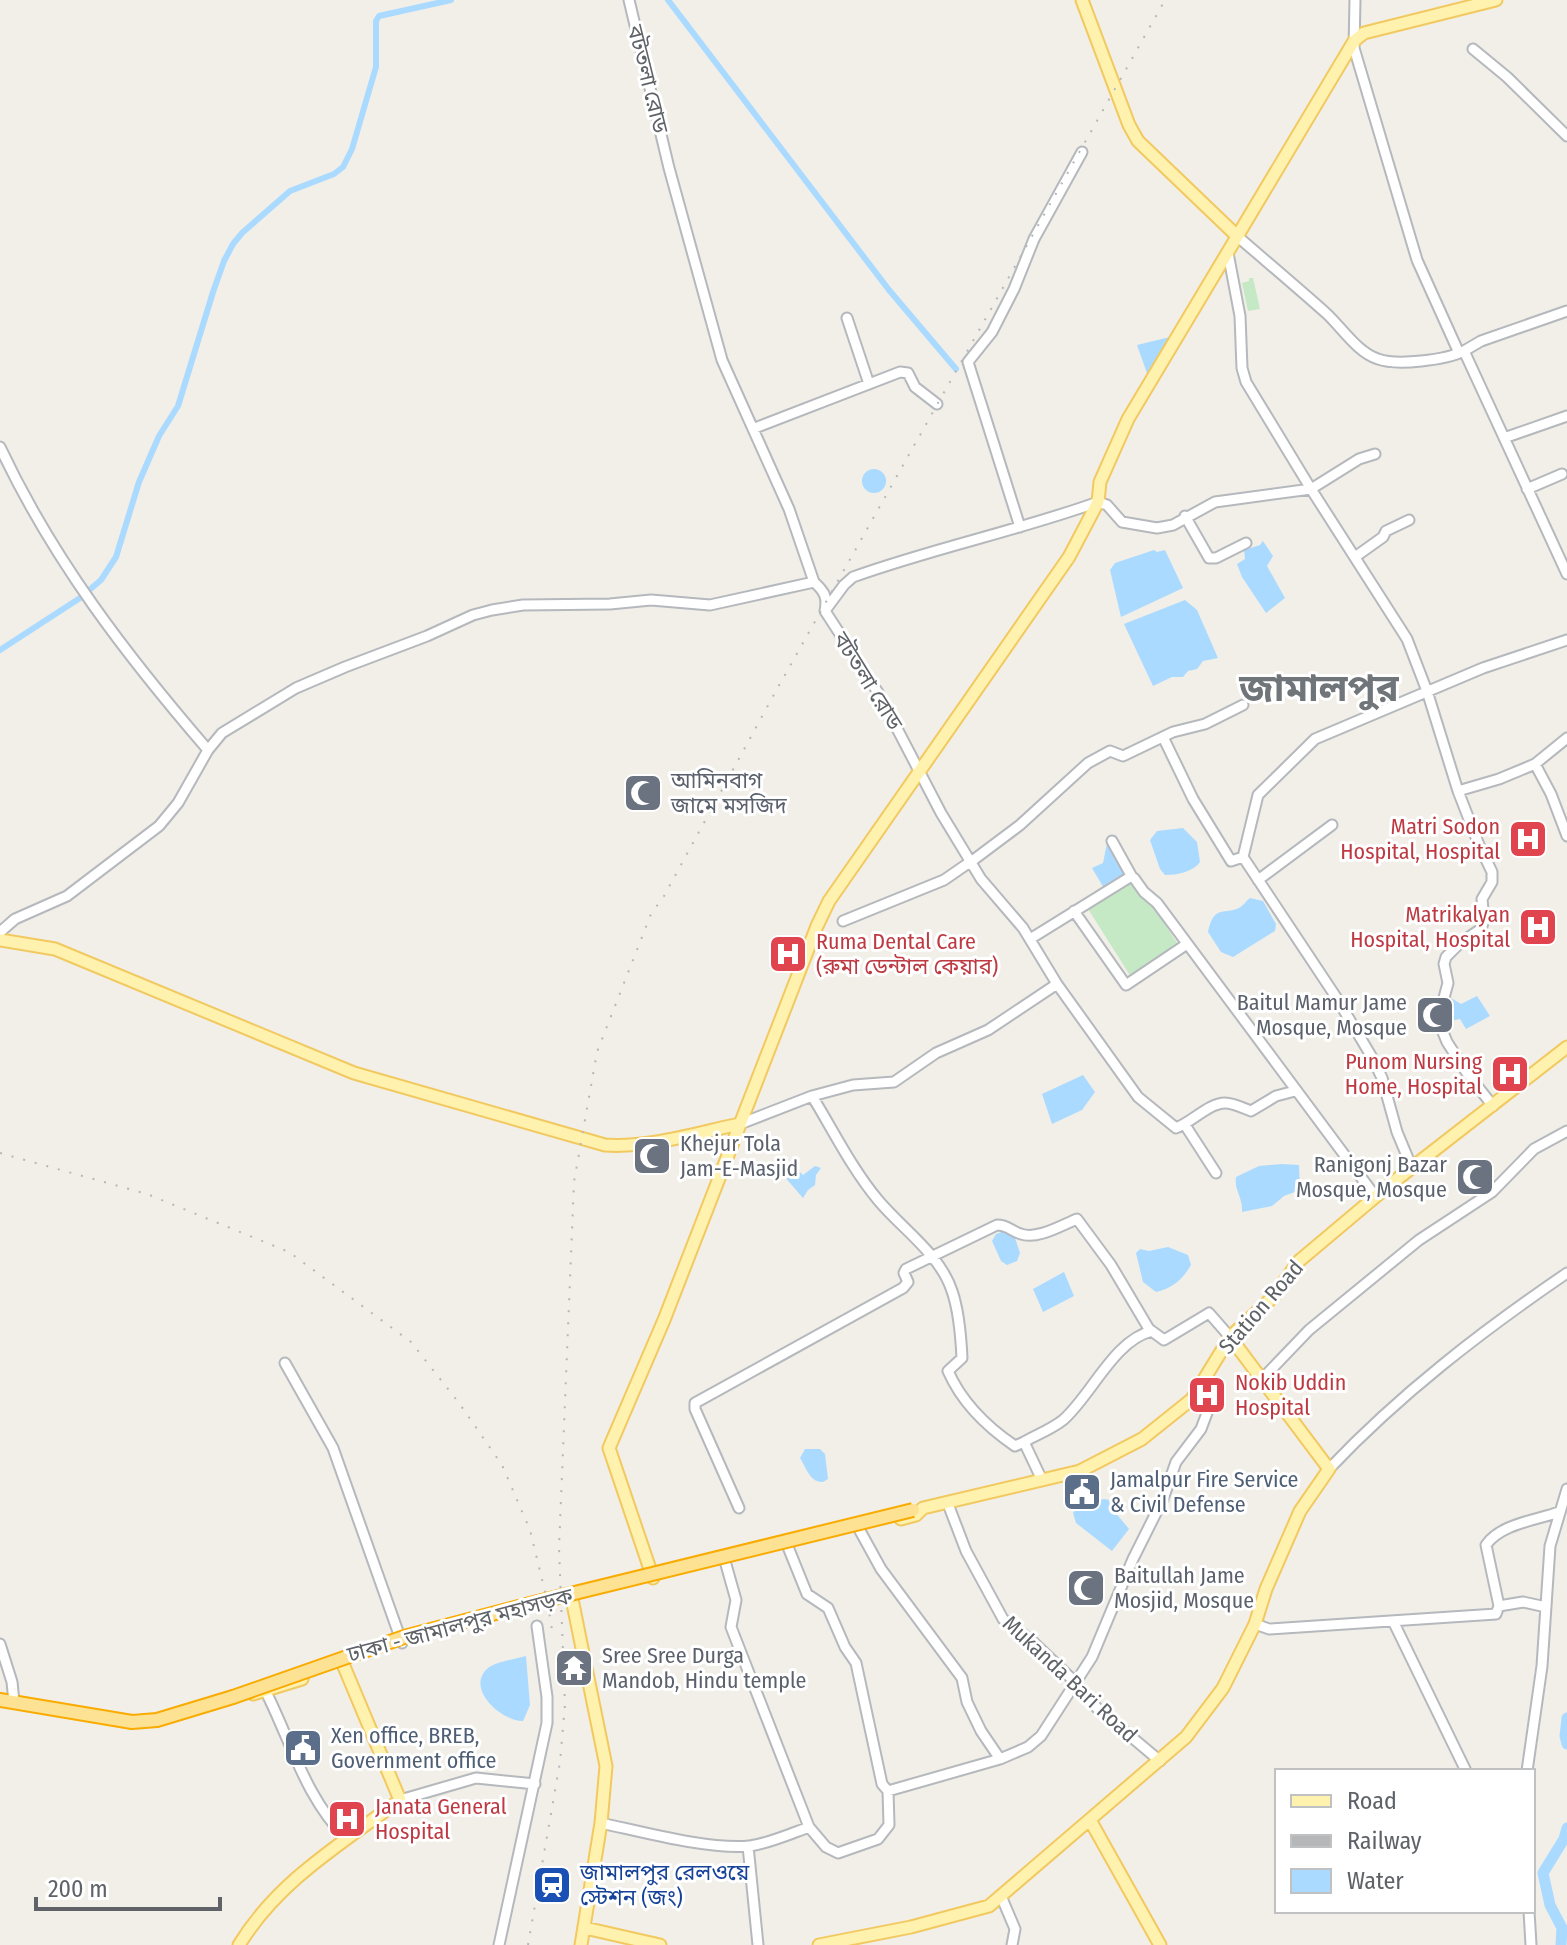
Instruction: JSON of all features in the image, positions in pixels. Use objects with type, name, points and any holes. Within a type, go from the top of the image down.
[{"type":"highway","name":"ঢাকা - জামালপুর মহাসড়ক","points":[[0,1700],[132,1722],[157,1720],[233,1697],[404,1637],[918,1509]]},
{"type":"main road","points":[[1082,0],[1129,125],[1138,141],[1237,236]]},
{"type":"main road","points":[[653,1578],[609,1448],[664,1320],[829,901],[1069,557],[1098,502],[1100,482],[1128,419],[1354,41],[1364,33],[1464,5],[1496,0]]},
{"type":"main road","points":[[0,940],[55,949],[354,1073],[552,1131],[621,1146],[740,1124]]},
{"type":"main road","name":"Station Road","points":[[233,1697],[266,1692],[402,1643],[653,1578],[916,1515],[918,1509],[1080,1471],[1142,1439],[1192,1399],[1230,1337],[1273,1297],[1299,1261],[1375,1196],[1567,1047]]},
{"type":"main road","points":[[819,1945],[911,1927],[989,1906],[1186,1737],[1223,1688],[1255,1624],[1266,1589],[1300,1511],[1329,1469],[1230,1337]]},
{"type":"main road","points":[[572,1599],[606,1766],[601,1823],[581,1945]]},
{"type":"main road","points":[[239,1945],[281,1891],[316,1861],[400,1800],[343,1664]]},
{"type":"main road","points":[[1090,1820],[1160,1945]]},
{"type":"main road","points":[[585,1928],[660,1945]]},
{"type":"street","name":"বটতলা রোড","points":[[629,0],[669,168],[722,360],[789,509],[814,582],[823,590],[827,601],[825,611],[879,694],[981,879],[1030,939],[1057,984],[1138,1097],[1176,1128],[1185,1125]]},
{"type":"street","points":[[1355,0],[1354,41],[1417,260],[1567,574]]},
{"type":"street","points":[[1473,49],[1567,136]]},
{"type":"street","points":[[1020,527],[968,362],[992,332],[1034,239],[1082,152]]},
{"type":"street","points":[[1237,236],[1329,315],[1366,353],[1379,360],[1404,362],[1461,352],[1481,341],[1567,311]]},
{"type":"street","points":[[1228,253],[1240,316],[1242,368],[1246,382],[1407,639],[1427,691],[1458,791],[1492,872],[1492,882],[1482,899],[1484,920],[1481,929],[1446,957],[1444,964],[1448,983],[1438,1020],[1447,1042],[1493,1106]]},
{"type":"street","points":[[847,318],[869,384]]},
{"type":"street","points":[[755,428],[900,372],[908,373],[915,387],[937,404]]},
{"type":"street","points":[[1504,438],[1567,416]]},
{"type":"street","points":[[0,447],[54,549],[119,644],[208,750]]},
{"type":"street","points":[[825,611],[853,577],[921,553],[1020,527],[1098,502],[1107,505],[1122,522],[1157,528],[1173,525],[1215,502],[1311,489],[1359,459],[1375,454]]},
{"type":"street","points":[[1527,489],[1562,474]]},
{"type":"street","points":[[1185,516],[1209,558],[1216,558],[1246,543]]},
{"type":"street","points":[[1355,557],[1383,537],[1386,531],[1409,520]]},
{"type":"street","points":[[0,932],[15,919],[67,896],[142,841],[178,803],[208,750],[222,733],[296,688],[473,615],[523,605],[651,600],[710,605],[814,582]]},
{"type":"street","points":[[1412,1168],[1373,1059],[1336,997],[1243,857],[1258,795],[1315,739],[1483,668],[1567,640]]},
{"type":"street","points":[[843,921],[944,880],[1020,825],[1088,763],[1110,751],[1123,756],[1163,737],[1205,724],[1243,705]]},
{"type":"street","points":[[1163,737],[1193,799],[1231,861],[1243,857]]},
{"type":"street","points":[[1458,791],[1535,764],[1567,738]]},
{"type":"street","points":[[1535,764],[1551,794],[1567,836]]},
{"type":"street","points":[[1258,880],[1332,825]]},
{"type":"street","points":[[1112,841],[1132,877],[1157,903],[1375,1196]]},
{"type":"street","points":[[1030,939],[1132,877]]},
{"type":"street","points":[[1074,911],[1126,985],[1187,944]]},
{"type":"street","points":[[740,1124],[812,1096],[853,1085],[894,1082],[936,1053],[988,1030],[1057,984]]},
{"type":"street","points":[[1216,1173],[1185,1125],[1215,1105],[1227,1103],[1251,1111],[1276,1096],[1295,1091]]},
{"type":"street","points":[[812,1096],[870,1189],[945,1275],[953,1292],[962,1358],[948,1371],[955,1387],[994,1431],[1015,1446],[1062,1421],[1108,1365],[1134,1340],[1152,1331]]},
{"type":"street","points":[[1262,1379],[1309,1330],[1419,1240],[1492,1192],[1534,1149],[1567,1131]]},
{"type":"street","points":[[739,1508],[695,1403],[903,1288],[908,1282],[904,1273],[906,1269],[997,1225],[1032,1236],[1077,1219],[1111,1265],[1152,1331],[1164,1340],[1209,1313],[1230,1337]]},
{"type":"street","points":[[1329,1469],[1370,1425],[1463,1348],[1567,1273]]},
{"type":"street","points":[[285,1363],[333,1448],[402,1643]]},
{"type":"street","points":[[888,1791],[1000,1759],[1028,1747],[1041,1736],[1103,1635],[1133,1559],[1163,1499],[1176,1462],[1201,1429],[1207,1413],[1201,1384]]},
{"type":"street","points":[[1024,1442],[1042,1480]]},
{"type":"street","points":[[1527,1769],[1542,1666],[1550,1546],[1567,1489]]},
{"type":"street","name":"Mukanda Bari Road","points":[[948,1504],[966,1551],[1003,1619],[1031,1640],[1097,1708],[1160,1761]]},
{"type":"street","points":[[1255,1624],[1269,1629],[1496,1614],[1499,1606],[1486,1545],[1489,1540],[1510,1528],[1559,1512]]},
{"type":"street","points":[[859,1529],[881,1569],[962,1678],[967,1702],[981,1731],[1000,1759]]},
{"type":"street","points":[[725,1561],[736,1600],[731,1627],[809,1827],[826,1847],[838,1853],[878,1839],[889,1825],[888,1791],[880,1777],[856,1663],[845,1647],[828,1608],[807,1594],[788,1547]]},
{"type":"street","points":[[1499,1606],[1523,1602],[1546,1607]]},
{"type":"street","points":[[1393,1621],[1465,1769]]},
{"type":"street","points":[[499,1945],[547,1723],[547,1697],[537,1626]]},
{"type":"street","points":[[0,1644],[12,1682],[14,1702]]},
{"type":"street","points":[[266,1692],[302,1776],[333,1826],[347,1839]]},
{"type":"street","points":[[400,1800],[476,1778],[535,1784]]},
{"type":"street","points":[[601,1823],[701,1843],[748,1846],[809,1827]]},
{"type":"street","points":[[748,1846],[758,1945]]},
{"type":"street","points":[[1001,1896],[1015,1929],[1012,1945]]},
{"type":"street","points":[[1529,1913],[1531,1945]]},
{"type":"green space","points":[[1253,278],[1260,309],[1248,311],[1242,283],[1249,281]]},
{"type":"green space","points":[[1132,873],[1179,946],[1131,977],[1085,904]]},
{"type":"water","points":[[1170,337],[1148,376],[1137,345]]},
{"type":"water","points":[[874,469],[885,476],[886,481],[879,492],[874,493],[863,486],[862,481],[869,470]]},
{"type":"water","points":[[1263,541],[1273,556],[1267,566],[1285,598],[1266,613],[1237,564],[1245,559],[1244,550]]},
{"type":"water","points":[[1154,550],[1165,550],[1183,588],[1121,617],[1110,570],[1115,563]]},
{"type":"water","points":[[1185,600],[1197,610],[1218,658],[1203,661],[1197,669],[1188,671],[1183,677],[1172,677],[1153,686],[1124,624]]},
{"type":"water","points":[[1183,828],[1197,842],[1200,862],[1184,872],[1165,875],[1150,840],[1157,831]]},
{"type":"water","points":[[1116,835],[1135,872],[1105,890],[1092,868],[1103,863],[1108,838]]},
{"type":"water","points":[[1250,898],[1263,901],[1276,924],[1275,931],[1233,957],[1221,952],[1208,932],[1210,924],[1219,912],[1239,908]]},
{"type":"water","points":[[1477,996],[1490,1016],[1466,1029],[1460,1019],[1451,1021],[1445,1017],[1451,998],[1461,1004]]},
{"type":"water","points":[[1083,1075],[1095,1092],[1082,1110],[1052,1124],[1042,1094]]},
{"type":"water","points":[[1299,1165],[1300,1190],[1284,1196],[1272,1206],[1242,1212],[1236,1177],[1259,1166]]},
{"type":"water","points":[[794,1166],[803,1175],[815,1166],[821,1168],[815,1185],[803,1198],[783,1175]]},
{"type":"water","points":[[1004,1231],[1014,1235],[1020,1253],[1017,1261],[1007,1265],[1001,1261],[992,1241],[996,1234]]},
{"type":"water","points":[[1168,1247],[1188,1255],[1191,1265],[1176,1283],[1156,1292],[1143,1282],[1136,1253],[1140,1249],[1149,1251]]},
{"type":"water","points":[[1064,1272],[1074,1296],[1043,1312],[1033,1289]]},
{"type":"water","points":[[805,1449],[820,1449],[825,1454],[828,1479],[819,1482],[809,1474],[800,1458]]},
{"type":"water","points":[[1109,1500],[1110,1506],[1129,1529],[1112,1551],[1076,1523],[1073,1513],[1081,1503]]},
{"type":"water","points":[[526,1656],[530,1705],[523,1721],[497,1710],[483,1694],[481,1685],[482,1676],[488,1668]]},
{"type":"waterway","points":[[0,650],[80,598],[101,580],[116,557],[139,482],[159,436],[178,406],[213,292],[233,244],[290,191],[334,174],[343,167],[352,149],[376,67],[376,21],[379,16],[451,0]]},
{"type":"waterway","points":[[668,0],[889,290],[956,369]]},
{"type":"waterway","points":[[1567,1718],[1567,1744]]},
{"type":"waterway","points":[[1561,1945],[1562,1928],[1550,1905],[1543,1873],[1564,1839],[1567,1828]]},
{"type":"railway","points":[[528,1945],[560,1762],[565,1704],[559,1548],[574,1182],[597,1052],[651,914],[664,896],[1165,0]]},
{"type":"railway","points":[[0,1153],[147,1194],[289,1252],[411,1342],[502,1465],[530,1530],[552,1630]]},
{"type":"place","name":"আমিনবাগ জামে মসজিদ","points":[[643,793]]},
{"type":"place","name":"Matri Sodon Hospital, Hospital","points":[[1528,839]]},
{"type":"place","name":"Matrikalyan Hospital, Hospital","points":[[1538,927]]},
{"type":"place","name":"Ruma Dental Care (রুমা ডেন্টাল কেয়ার)","points":[[788,954]]},
{"type":"place","name":"Baitul Mamur Jame Mosque, Mosque","points":[[1435,1015]]},
{"type":"place","name":"Punom Nursing Home, Hospital","points":[[1510,1074]]},
{"type":"place","name":"Khejur Tola Jam-E-Masjid","points":[[652,1156]]},
{"type":"place","name":"Ranigonj Bazar Mosque, Mosque","points":[[1475,1177]]},
{"type":"place","name":"Nokib Uddin Hospital","points":[[1207,1395]]},
{"type":"place","name":"Jamalpur Fire Service & Civil Defense","points":[[1082,1492]]},
{"type":"place","name":"Baitullah Jame Mosjid, Mosque","points":[[1086,1588]]},
{"type":"place","name":"Sree Sree Durga Mandob, Hindu temple","points":[[574,1668]]},
{"type":"place","name":"Xen office, BREB, Government office","points":[[303,1748]]},
{"type":"place","name":"Janata General Hospital","points":[[347,1819]]},
{"type":"place","name":"জামালপুর রেলওয়ে স্টেশন (জং)","points":[[552,1885]]},
{"type":"district","name":"জামালপুর","points":[[1319,688]]}]
